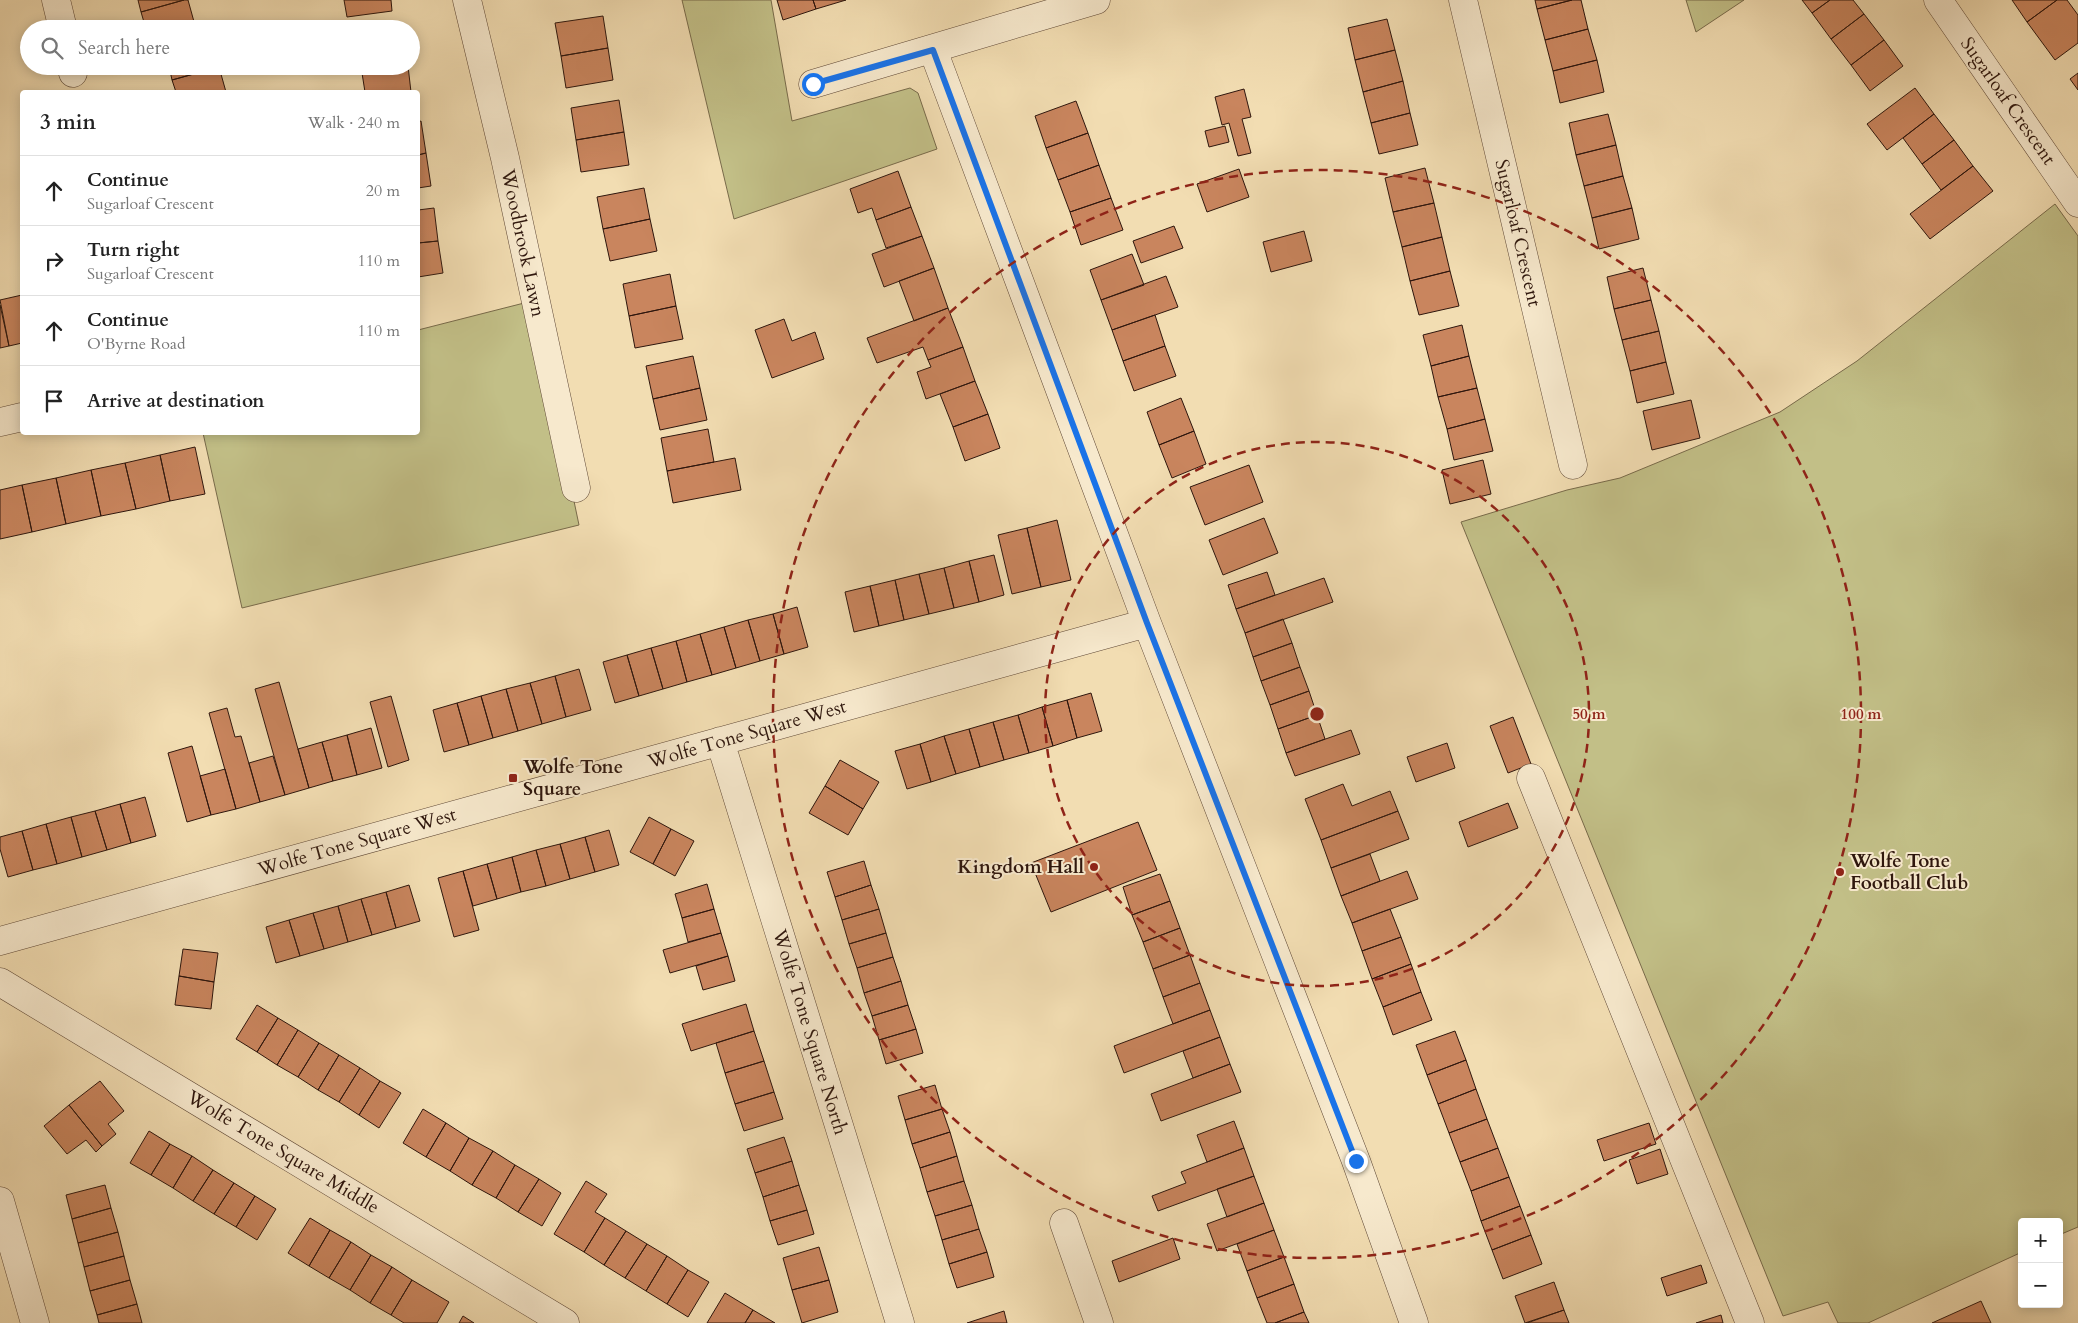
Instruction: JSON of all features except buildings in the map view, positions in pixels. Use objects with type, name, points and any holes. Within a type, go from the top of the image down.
[{"type":"street","points":[[56,0],[61,20]]},
{"type":"street","name":"Woodbrook Lawn","points":[[467,0],[505,158],[576,488]]},
{"type":"street","points":[[813,84],[933,50],[1096,0]]},
{"type":"street","name":"Sugarloaf Crescent","points":[[1463,0],[1573,465]]},
{"type":"street","name":"Sugarloaf Crescent","points":[[1938,0],[2078,203]]},
{"type":"street","points":[[933,50],[1147,623],[1356,1161],[1414,1323]]},
{"type":"street","points":[[0,422],[20,417]]},
{"type":"street","name":"Wolfe Tone Square West","points":[[0,941],[1147,623]]},
{"type":"street","name":"Wolfe Tone Square North","points":[[720,741],[900,1323]]},
{"type":"street","points":[[1531,778],[1750,1323]]},
{"type":"street","name":"Wolfe Tone Square Middle","points":[[0,982],[565,1323]]},
{"type":"street","points":[[0,1201],[35,1323]]},
{"type":"street","points":[[1064,1223],[1099,1323]]},
{"type":"shaded area","points":[[682,0],[771,0],[792,121],[910,88],[918,93],[937,149],[734,219]]},
{"type":"shaded area","points":[[1686,0],[1744,0],[1696,32]]},
{"type":"shaded area","name":"Wolfe Tone Football Club","points":[[2055,204],[2078,236],[2078,1227],[2063,1233],[2063,1218],[2018,1218],[2018,1254],[1868,1323],[1838,1323],[1828,1302],[1783,1316],[1461,522],[1567,490],[1620,478],[1780,412],[1857,361]]},
{"type":"shaded area","points":[[532,301],[579,525],[242,608],[203,435],[420,435],[420,329]]},
{"type":"place","name":"Wolfe Tone Square","points":[[513,778]]},
{"type":"place","name":"Kingdom Hall","points":[[1094,867]]},
{"type":"place","name":"Wolfe Tone Football Club","points":[[1840,872]]},
{"type":"route","points":[[813,84],[933,50],[1147,623],[1356,1161]]}]
